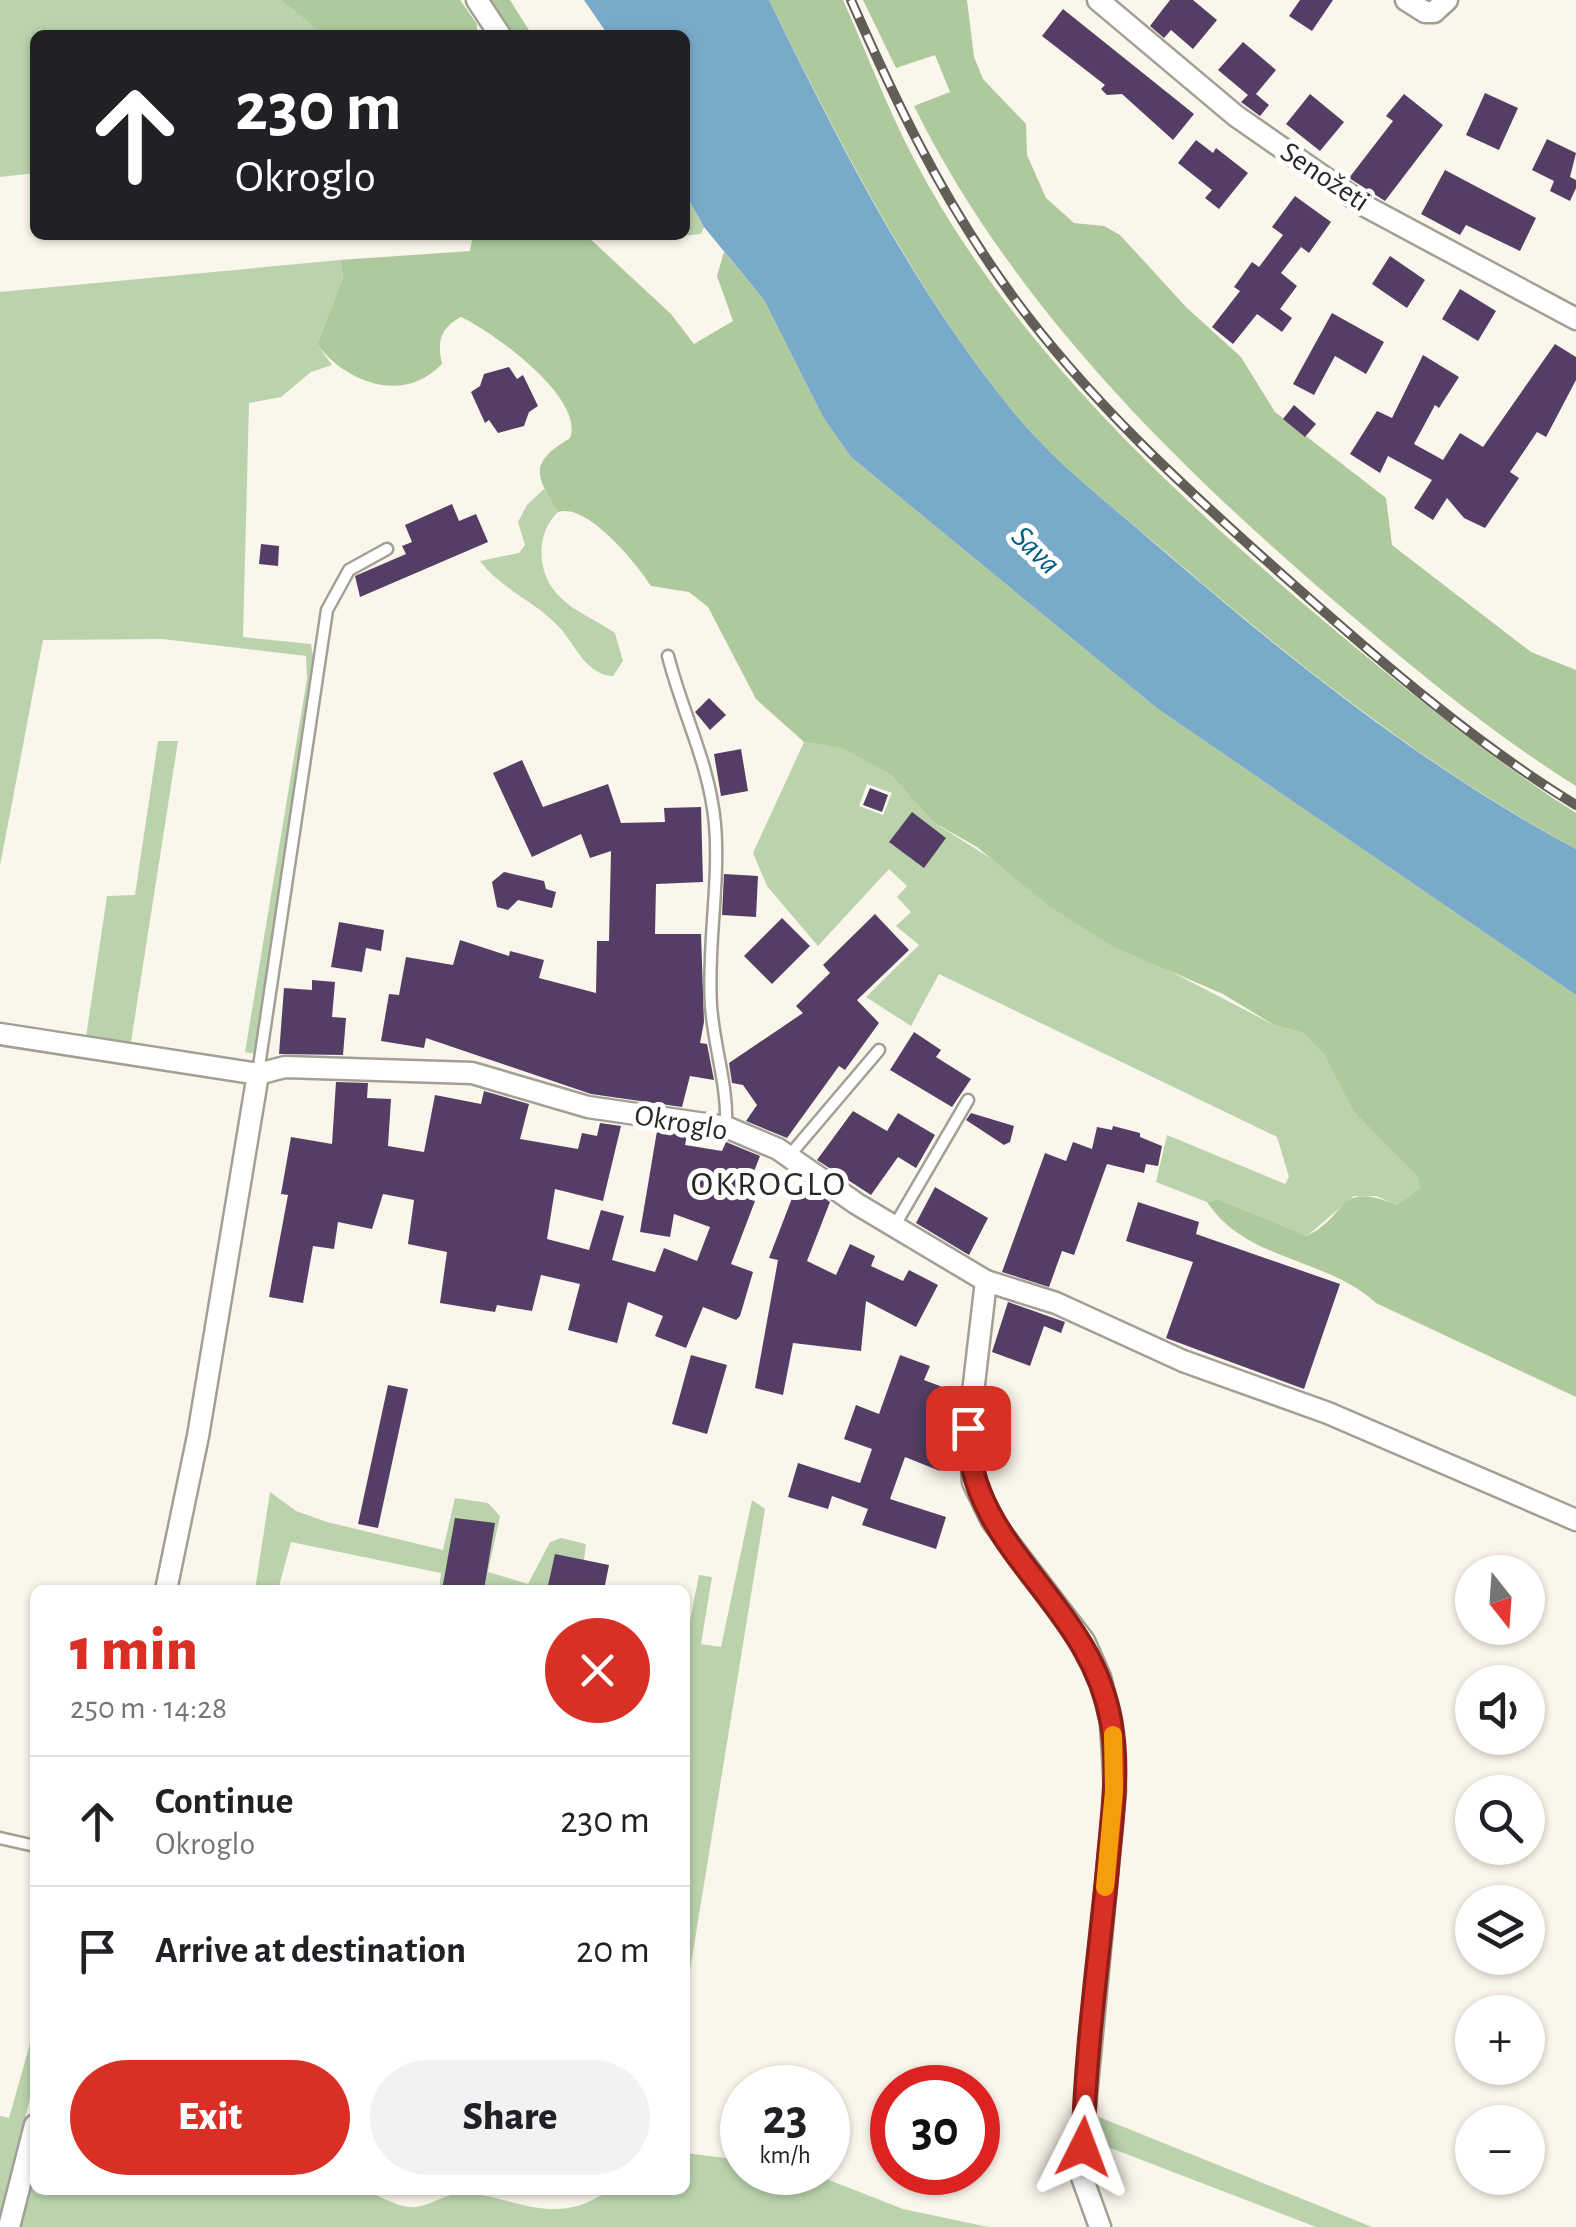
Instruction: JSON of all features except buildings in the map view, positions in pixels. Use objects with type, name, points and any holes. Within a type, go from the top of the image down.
[{"type":"street","points":[[477,0],[497,30]]},
{"type":"street","name":"Senožeti","points":[[1098,0],[1236,116],[1367,207],[1576,319]]},
{"type":"street","points":[[1406,0],[1425,12],[1434,12],[1447,0]]},
{"type":"street","name":"Okroglo","points":[[0,1034],[258,1074],[285,1067],[472,1073],[588,1107],[726,1127],[790,1156],[986,1281],[1056,1303],[1183,1361],[1345,1420],[1576,1520]]},
{"type":"street","points":[[167,1585],[198,1436],[258,1074]]},
{"type":"street","points":[[986,1281],[968,1428],[973,1482],[1000,1532],[1084,1641],[1100,1677],[1111,1722],[1114,1791],[1082,2162],[1082,2177],[1100,2227]]},
{"type":"street","points":[[9,2227],[30,2145]]},
{"type":"lane","points":[[258,1074],[327,610],[349,570],[388,549]]},
{"type":"lane","points":[[668,656],[677,694],[703,751],[715,826],[711,1010],[728,1095],[726,1127]]},
{"type":"lane","points":[[790,1156],[880,1050]]},
{"type":"lane","points":[[894,1225],[968,1100]]},
{"type":"lane","points":[[0,1838],[30,1845]]},
{"type":"green space","points":[[0,0],[281,0],[317,30],[30,30],[30,174],[0,177]]},
{"type":"green space","points":[[281,0],[460,0],[477,24],[477,30],[317,30]]},
{"type":"green space","points":[[486,0],[510,0],[529,30],[507,30]]},
{"type":"green space","points":[[769,0],[843,0],[914,159],[952,225],[1043,349],[1147,462],[1260,566],[1444,719],[1576,813],[1576,849],[1410,746],[1305,668],[1042,445],[975,361],[909,262],[850,159]]},
{"type":"green space","points":[[863,0],[967,0],[974,57],[983,79],[1026,124],[1027,155],[1046,198],[1074,223],[1104,226],[1120,235],[1187,308],[1241,357],[1275,412],[1386,498],[1392,545],[1531,652],[1576,670],[1576,786],[1461,705],[1352,616],[1226,504],[1107,383],[1000,250],[954,180],[914,106],[950,92],[935,55],[896,68]]},
{"type":"green space","points":[[690,202],[704,227],[701,234],[690,235]]},
{"type":"green space","points":[[472,240],[591,240],[671,314],[694,344],[733,321],[717,276],[724,252],[764,300],[823,417],[851,457],[1158,709],[1576,995],[1576,1397],[1376,1303],[1334,1276],[1265,1248],[1224,1222],[1207,1202],[1218,1199],[1307,1236],[1353,1198],[1377,1198],[1397,1205],[1421,1188],[1417,1176],[1353,1111],[1324,1055],[1303,1033],[1274,1025],[1223,994],[1112,946],[1049,906],[977,847],[933,822],[890,774],[842,748],[804,742],[756,699],[708,607],[689,592],[651,586],[623,550],[596,525],[570,511],[558,512],[544,487],[540,469],[548,454],[570,438],[571,422],[551,386],[514,351],[461,317],[442,336],[442,364],[410,384],[393,386],[359,378],[343,369],[317,344],[343,277],[340,260],[470,251]]},
{"type":"green space","points":[[340,260],[343,277],[317,344],[332,365],[311,372],[281,397],[249,403],[243,637],[311,644],[314,663],[256,1054],[245,1052],[307,679],[306,656],[162,639],[43,640],[0,866],[0,292]]},
{"type":"green space","points":[[544,489],[558,512],[542,543],[547,578],[567,603],[615,633],[623,661],[613,676],[589,665],[552,620],[480,561],[519,553],[525,545],[518,522],[527,505]]},
{"type":"green space","points":[[158,741],[178,741],[131,1042],[86,1037],[107,896],[135,895]]},
{"type":"green space","points":[[804,742],[843,748],[890,774],[933,822],[1168,970],[1274,1025],[1303,1033],[1324,1055],[1353,1111],[1417,1176],[1422,1189],[1397,1205],[1376,1196],[1354,1196],[1307,1236],[1218,1199],[1207,1202],[1156,1182],[1167,1135],[1285,1184],[1289,1177],[1277,1137],[939,974],[911,1026],[866,997],[919,945],[896,926],[911,912],[897,897],[907,886],[889,869],[818,946],[767,886],[753,853]],"holes":[[[867,784],[892,793],[883,815],[859,806]]]},
{"type":"green space","points":[[270,1492],[296,1511],[327,1522],[443,1550],[455,1498],[488,1503],[500,1516],[488,1572],[528,1584],[550,1542],[561,1538],[586,1544],[581,1585],[440,1585],[441,1573],[291,1542],[279,1585],[256,1585]]},
{"type":"green space","points":[[752,1500],[765,1509],[690,1970],[690,1621],[699,1575],[712,1577],[701,1644],[721,1647]]},
{"type":"green space","points":[[30,2044],[30,2098],[0,2215],[0,2116],[9,2118]]},
{"type":"green space","points":[[1089,2113],[1372,2227],[1316,2227],[1087,2139]]},
{"type":"green space","points":[[690,2154],[720,2157],[720,2195],[850,2195],[850,2188],[903,2209],[988,2227],[18,2227],[30,2183],[30,2195],[376,2195],[410,2207],[454,2195],[480,2195],[540,2208],[573,2207],[601,2195],[690,2195]]},
{"type":"water","name":"Sava","points":[[584,0],[769,0],[822,107],[909,262],[974,361],[1044,446],[1209,590],[1360,710],[1466,784],[1576,849],[1576,995],[1158,709],[851,457],[823,417],[764,300],[704,227],[690,202],[690,30],[605,30]]},
{"type":"railway","points":[[851,0],[901,108],[957,213],[1001,280],[1066,364],[1139,442],[1361,644],[1466,729],[1576,805]]},
{"type":"slow traffic","points":[[1105,1887],[1114,1791],[1113,1735]]},
{"type":"district","name":"OKROGLO","points":[[769,1184]]},
{"type":"route","points":[[968,1428],[973,1482],[1008,1544],[1084,1641],[1100,1677],[1111,1722],[1114,1791],[1083,2147]]}]
